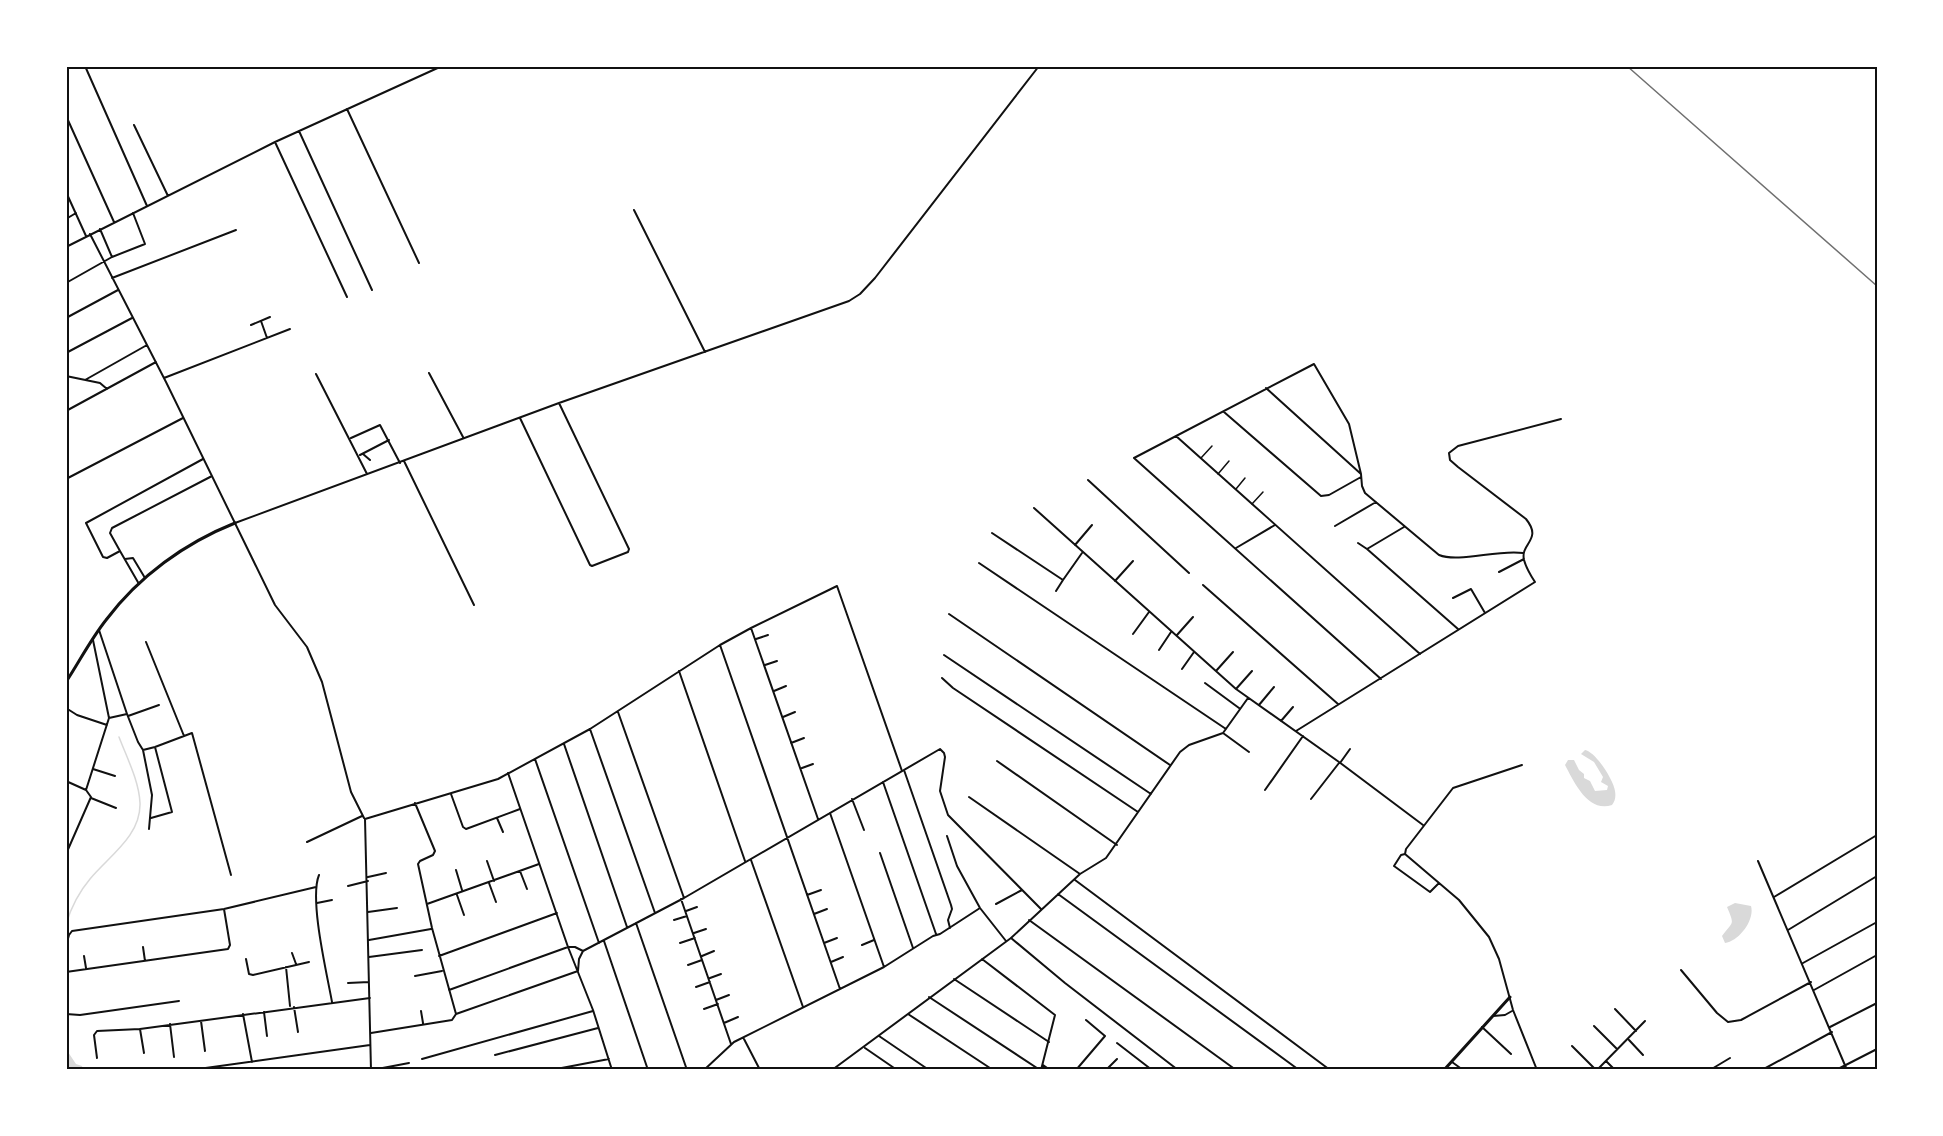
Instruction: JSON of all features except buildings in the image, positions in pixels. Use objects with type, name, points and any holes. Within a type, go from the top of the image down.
[{"type":"street","points":[[85,66],[147,206]]},
{"type":"street","points":[[66,247],[275,142],[442,66]]},
{"type":"street","points":[[66,682],[99,630],[124,598],[145,578],[190,546],[236,523],[559,403],[826,311],[861,294],[876,278],[1039,66]]},
{"type":"street","points":[[347,109],[419,263]]},
{"type":"street","points":[[67,118],[114,222]]},
{"type":"street","points":[[135,125],[168,196]]},
{"type":"street","points":[[299,131],[372,290]]},
{"type":"street","points":[[275,142],[347,297]]},
{"type":"street","points":[[66,192],[67,199],[104,262],[156,362],[275,605],[307,647],[322,682],[348,781],[354,800],[364,817],[368,879],[371,1070],[409,1063]]},
{"type":"street","points":[[634,210],[706,353]]},
{"type":"street","points":[[66,219],[76,213]]},
{"type":"street","points":[[66,283],[112,257],[145,244],[133,213]]},
{"type":"street","points":[[100,229],[112,257]]},
{"type":"street","points":[[112,278],[236,230]]},
{"type":"street","points":[[66,318],[118,290]]},
{"type":"street","points":[[66,353],[133,317]]},
{"type":"street","points":[[251,325],[270,317]]},
{"type":"street","points":[[261,321],[267,338]]},
{"type":"street","points":[[164,378],[290,329]]},
{"type":"street","points":[[85,380],[147,345]]},
{"type":"street","points":[[66,411],[156,362]]},
{"type":"street","points":[[1381,679],[1134,458],[1314,364],[1349,424],[1363,489],[1376,502],[1443,557],[1506,551],[1525,553]]},
{"type":"street","points":[[429,373],[463,438]]},
{"type":"street","points":[[316,374],[368,474]]},
{"type":"street","points":[[66,376],[100,383],[107,389]]},
{"type":"street","points":[[1266,388],[1361,475]]},
{"type":"street","points":[[520,418],[592,566],[629,550],[559,403]]},
{"type":"street","points":[[1223,411],[1320,496],[1329,495],[1361,475]]},
{"type":"street","points":[[66,479],[183,418]]},
{"type":"street","points":[[1296,731],[1535,582],[1524,559],[1532,538],[1531,525],[1450,460],[1449,453],[1458,446],[1561,419]]},
{"type":"street","points":[[351,438],[380,425],[400,462]]},
{"type":"street","points":[[1176,436],[1420,654]]},
{"type":"street","points":[[370,460],[361,454],[389,440]]},
{"type":"street","points":[[120,551],[104,558],[86,525],[87,522],[203,459]]},
{"type":"street","points":[[404,461],[474,605]]},
{"type":"street","points":[[139,584],[110,533],[111,530],[212,476]]},
{"type":"street","points":[[1088,480],[1189,573]]},
{"type":"street","points":[[1335,526],[1376,502]]},
{"type":"street","points":[[1034,508],[1236,689],[1340,762],[1423,825]]},
{"type":"street","points":[[1074,546],[1092,525]]},
{"type":"street","points":[[1235,549],[1275,525]]},
{"type":"street","points":[[1367,549],[1404,527]]},
{"type":"street","points":[[992,532],[1063,580]]},
{"type":"street","points":[[1358,543],[1458,629]]},
{"type":"street","points":[[1056,591],[1082,553]]},
{"type":"street","points":[[125,559],[133,558],[145,578]]},
{"type":"street","points":[[1499,572],[1524,559]]},
{"type":"street","points":[[1115,582],[1133,561]]},
{"type":"street","points":[[979,563],[1226,729]]},
{"type":"street","points":[[1203,585],[1339,704]]},
{"type":"street","points":[[307,842],[364,817],[486,784],[590,729],[751,627],[837,586],[951,904],[952,909],[948,920],[951,928]]},
{"type":"street","points":[[1453,598],[1471,589],[1485,614]]},
{"type":"street","points":[[1133,634],[1149,612]]},
{"type":"street","points":[[949,614],[1170,765]]},
{"type":"street","points":[[1176,636],[1193,617]]},
{"type":"street","points":[[751,627],[818,819]]},
{"type":"street","points":[[99,630],[127,715],[143,750],[152,795],[149,829]]},
{"type":"street","points":[[1159,650],[1171,632]]},
{"type":"street","points":[[755,640],[768,635]]},
{"type":"street","points":[[87,791],[109,718],[93,640]]},
{"type":"street","points":[[146,642],[184,736]]},
{"type":"street","points":[[720,645],[840,989]]},
{"type":"street","points":[[1182,669],[1194,652]]},
{"type":"street","points":[[1216,671],[1233,652]]},
{"type":"street","points":[[944,655],[1151,794]]},
{"type":"street","points":[[764,665],[777,661]]},
{"type":"street","points":[[679,671],[745,862]]},
{"type":"street","points":[[1236,689],[1252,671]]},
{"type":"street","points":[[942,678],[953,688],[1139,812]]},
{"type":"street","points":[[1205,683],[1240,709]]},
{"type":"street","points":[[773,691],[786,687]]},
{"type":"street","points":[[1259,705],[1274,687]]},
{"type":"street","points":[[836,1069],[929,997],[1011,938],[1080,874],[1104,861],[1170,765],[1185,747],[1223,733],[1248,698]]},
{"type":"street","points":[[109,718],[159,705]]},
{"type":"street","points":[[1281,721],[1293,707]]},
{"type":"street","points":[[66,708],[77,715],[107,725]]},
{"type":"street","points":[[618,712],[732,1044]]},
{"type":"street","points":[[782,717],[795,712]]},
{"type":"street","points":[[590,729],[655,913]]},
{"type":"street","points":[[143,750],[192,733],[231,875]]},
{"type":"street","points":[[1223,733],[1249,752]]},
{"type":"street","points":[[1265,790],[1303,736]]},
{"type":"street","points":[[791,743],[804,738]]},
{"type":"street","points":[[564,744],[627,927]]},
{"type":"street","points":[[151,818],[172,812],[155,747]]},
{"type":"street","points":[[578,971],[579,959],[584,951],[683,898],[939,749],[945,757],[940,790],[948,815],[1041,909]]},
{"type":"street","points":[[1311,799],[1350,749]]},
{"type":"street","points":[[535,759],[599,944]]},
{"type":"street","points":[[997,761],[1117,845]]},
{"type":"street","points":[[800,768],[813,764]]},
{"type":"street","points":[[1439,883],[1430,892],[1394,864],[1401,855],[1405,854],[1423,825],[1453,788],[1522,765]]},
{"type":"street","points":[[93,769],[115,776]]},
{"type":"street","points":[[508,773],[568,947],[593,1010],[612,1070]]},
{"type":"street","points":[[66,781],[87,791],[91,797],[116,808]]},
{"type":"street","points":[[883,782],[936,934]]},
{"type":"street","points":[[451,794],[463,827],[466,829],[520,809]]},
{"type":"street","points":[[66,854],[91,797]]},
{"type":"street","points":[[969,797],[1080,874]]},
{"type":"street","points":[[852,799],[864,830]]},
{"type":"street","points":[[370,1034],[453,1020],[456,1014],[439,956],[418,864],[433,855],[435,851],[415,803]]},
{"type":"street","points":[[830,813],[884,967]]},
{"type":"street","points":[[497,818],[502,832]]},
{"type":"street","points":[[1774,897],[1877,835]]},
{"type":"street","points":[[947,836],[957,866],[980,908],[1006,941]]},
{"type":"street","points":[[880,853],[913,948]]},
{"type":"street","points":[[1405,854],[1466,907],[1489,937],[1499,959],[1513,1010],[1537,1070]]},
{"type":"street","points":[[751,858],[803,1007]]},
{"type":"street","points":[[487,861],[494,880]]},
{"type":"street","points":[[1758,861],[1847,1070]]},
{"type":"street","points":[[427,904],[539,864]]},
{"type":"street","points":[[456,870],[463,892]]},
{"type":"street","points":[[520,871],[527,889]]},
{"type":"street","points":[[348,886],[386,873]]},
{"type":"street","points":[[319,875],[316,904],[332,1002]]},
{"type":"street","points":[[1788,930],[1877,876]]},
{"type":"street","points":[[1074,879],[1330,1070]]},
{"type":"street","points":[[489,882],[496,902]]},
{"type":"street","points":[[66,946],[72,931],[224,909],[316,887]]},
{"type":"street","points":[[807,895],[821,890]]},
{"type":"street","points":[[996,904],[1022,890]]},
{"type":"street","points":[[457,894],[464,915]]},
{"type":"street","points":[[1058,894],[1299,1070]]},
{"type":"street","points":[[316,904],[332,900]]},
{"type":"street","points":[[686,911],[698,907]]},
{"type":"street","points":[[368,912],[397,908]]},
{"type":"street","points":[[704,1070],[732,1044],[884,967],[936,934],[951,928],[980,908]]},
{"type":"street","points":[[66,972],[229,948],[224,909]]},
{"type":"street","points":[[814,914],[827,909]]},
{"type":"street","points":[[439,956],[556,913]]},
{"type":"street","points":[[674,920],[687,916]]},
{"type":"street","points":[[1029,920],[1236,1070]]},
{"type":"street","points":[[1803,963],[1877,922]]},
{"type":"street","points":[[636,923],[687,1070]]},
{"type":"street","points":[[369,940],[432,928]]},
{"type":"street","points":[[693,933],[706,929]]},
{"type":"street","points":[[680,943],[695,938]]},
{"type":"street","points":[[824,943],[837,938]]},
{"type":"street","points":[[1011,938],[1065,983],[1178,1070]]},
{"type":"street","points":[[862,945],[874,940]]},
{"type":"street","points":[[604,941],[648,1070]]},
{"type":"street","points":[[143,947],[145,961]]},
{"type":"street","points":[[449,990],[568,947],[584,951]]},
{"type":"street","points":[[369,957],[422,950]]},
{"type":"street","points":[[701,956],[714,951]]},
{"type":"street","points":[[292,953],[296,965]]},
{"type":"street","points":[[1814,990],[1877,955]]},
{"type":"street","points":[[84,956],[87,969]]},
{"type":"street","points":[[831,962],[843,957]]},
{"type":"street","points":[[929,997],[1041,1070],[1055,1015],[982,959]]},
{"type":"street","points":[[246,960],[250,975],[309,962]]},
{"type":"street","points":[[688,965],[703,960]]},
{"type":"street","points":[[286,967],[290,1007]]},
{"type":"street","points":[[415,976],[443,970]]},
{"type":"street","points":[[1681,970],[1717,1013],[1728,1022],[1741,1020],[1811,982]]},
{"type":"street","points":[[456,1014],[578,971]]},
{"type":"street","points":[[709,978],[722,974]]},
{"type":"street","points":[[954,979],[1049,1042]]},
{"type":"street","points":[[348,983],[369,982]]},
{"type":"street","points":[[696,987],[710,982]]},
{"type":"street","points":[[716,1000],[729,995]]},
{"type":"street","points":[[97,1058],[94,1037],[96,1031],[140,1029],[370,998]]},
{"type":"street","points":[[1444,1070],[1510,998]]},
{"type":"street","points":[[66,1014],[80,1015],[179,1001]]},
{"type":"street","points":[[1830,1028],[1877,1003]]},
{"type":"street","points":[[704,1009],[718,1005]]},
{"type":"street","points":[[294,1007],[298,1032]]},
{"type":"street","points":[[1615,1009],[1636,1031]]},
{"type":"street","points":[[422,1059],[593,1010]]},
{"type":"street","points":[[1493,1016],[1508,1014],[1513,1010]]},
{"type":"street","points":[[264,1011],[267,1036]]},
{"type":"street","points":[[421,1011],[423,1024]]},
{"type":"street","points":[[243,1014],[252,1062]]},
{"type":"street","points":[[907,1014],[993,1070]]},
{"type":"street","points":[[724,1023],[738,1017]]},
{"type":"street","points":[[200,1020],[205,1051]]},
{"type":"street","points":[[1076,1070],[1105,1036],[1086,1020]]},
{"type":"street","points":[[1572,1046],[1596,1070],[1645,1021]]},
{"type":"street","points":[[170,1024],[174,1057]]},
{"type":"street","points":[[1594,1026],[1617,1050]]},
{"type":"street","points":[[1482,1027],[1511,1054]]},
{"type":"street","points":[[495,1055],[598,1028]]},
{"type":"street","points":[[140,1029],[144,1053]]},
{"type":"street","points":[[1762,1070],[1832,1032]]},
{"type":"street","points":[[879,1036],[929,1070]]},
{"type":"street","points":[[743,1038],[759,1068]]},
{"type":"street","points":[[1628,1039],[1643,1055]]},
{"type":"street","points":[[1117,1043],[1152,1070]]},
{"type":"street","points":[[191,1070],[370,1045]]},
{"type":"street","points":[[864,1047],[897,1070]]},
{"type":"street","points":[[1836,1070],[1877,1049]]},
{"type":"street","points":[[1710,1070],[1730,1058]]},
{"type":"street","points":[[551,1070],[609,1059]]},
{"type":"street","points":[[1106,1070],[1117,1059]]},
{"type":"street","points":[[1606,1061],[1615,1070]]},
{"type":"street","points":[[1452,1062],[1463,1070]]},
{"type":"street","points":[[1042,1065],[1050,1070]]},
{"type":"street","points":[[1079,1066],[1083,1070]]},
{"type":"lane","points":[[1201,458],[1212,446]]},
{"type":"lane","points":[[1218,474],[1229,461]]},
{"type":"lane","points":[[1235,489],[1245,478]]},
{"type":"lane","points":[[1252,504],[1263,492]]},
{"type":"shaded area","points":[[1585,750],[1599,761],[1614,786],[1615,800],[1612,805],[1596,805],[1589,800],[1577,787],[1565,765],[1568,760],[1574,760],[1584,774],[1584,778],[1590,781],[1595,791],[1607,790],[1608,786],[1601,782],[1603,777],[1594,762],[1581,754]]},
{"type":"shaded area","points":[[1735,903],[1751,906],[1751,917],[1745,929],[1736,938],[1725,943],[1722,936],[1732,923],[1727,907]]},
{"type":"shaded area","points":[[66,1049],[76,1064],[82,1066],[83,1070],[66,1070]]},
{"type":"waterway","points":[[66,924],[82,889],[130,835],[139,815],[140,803],[137,786],[119,737]]},
{"type":"railway","points":[[1627,66],[1877,286]]}]
